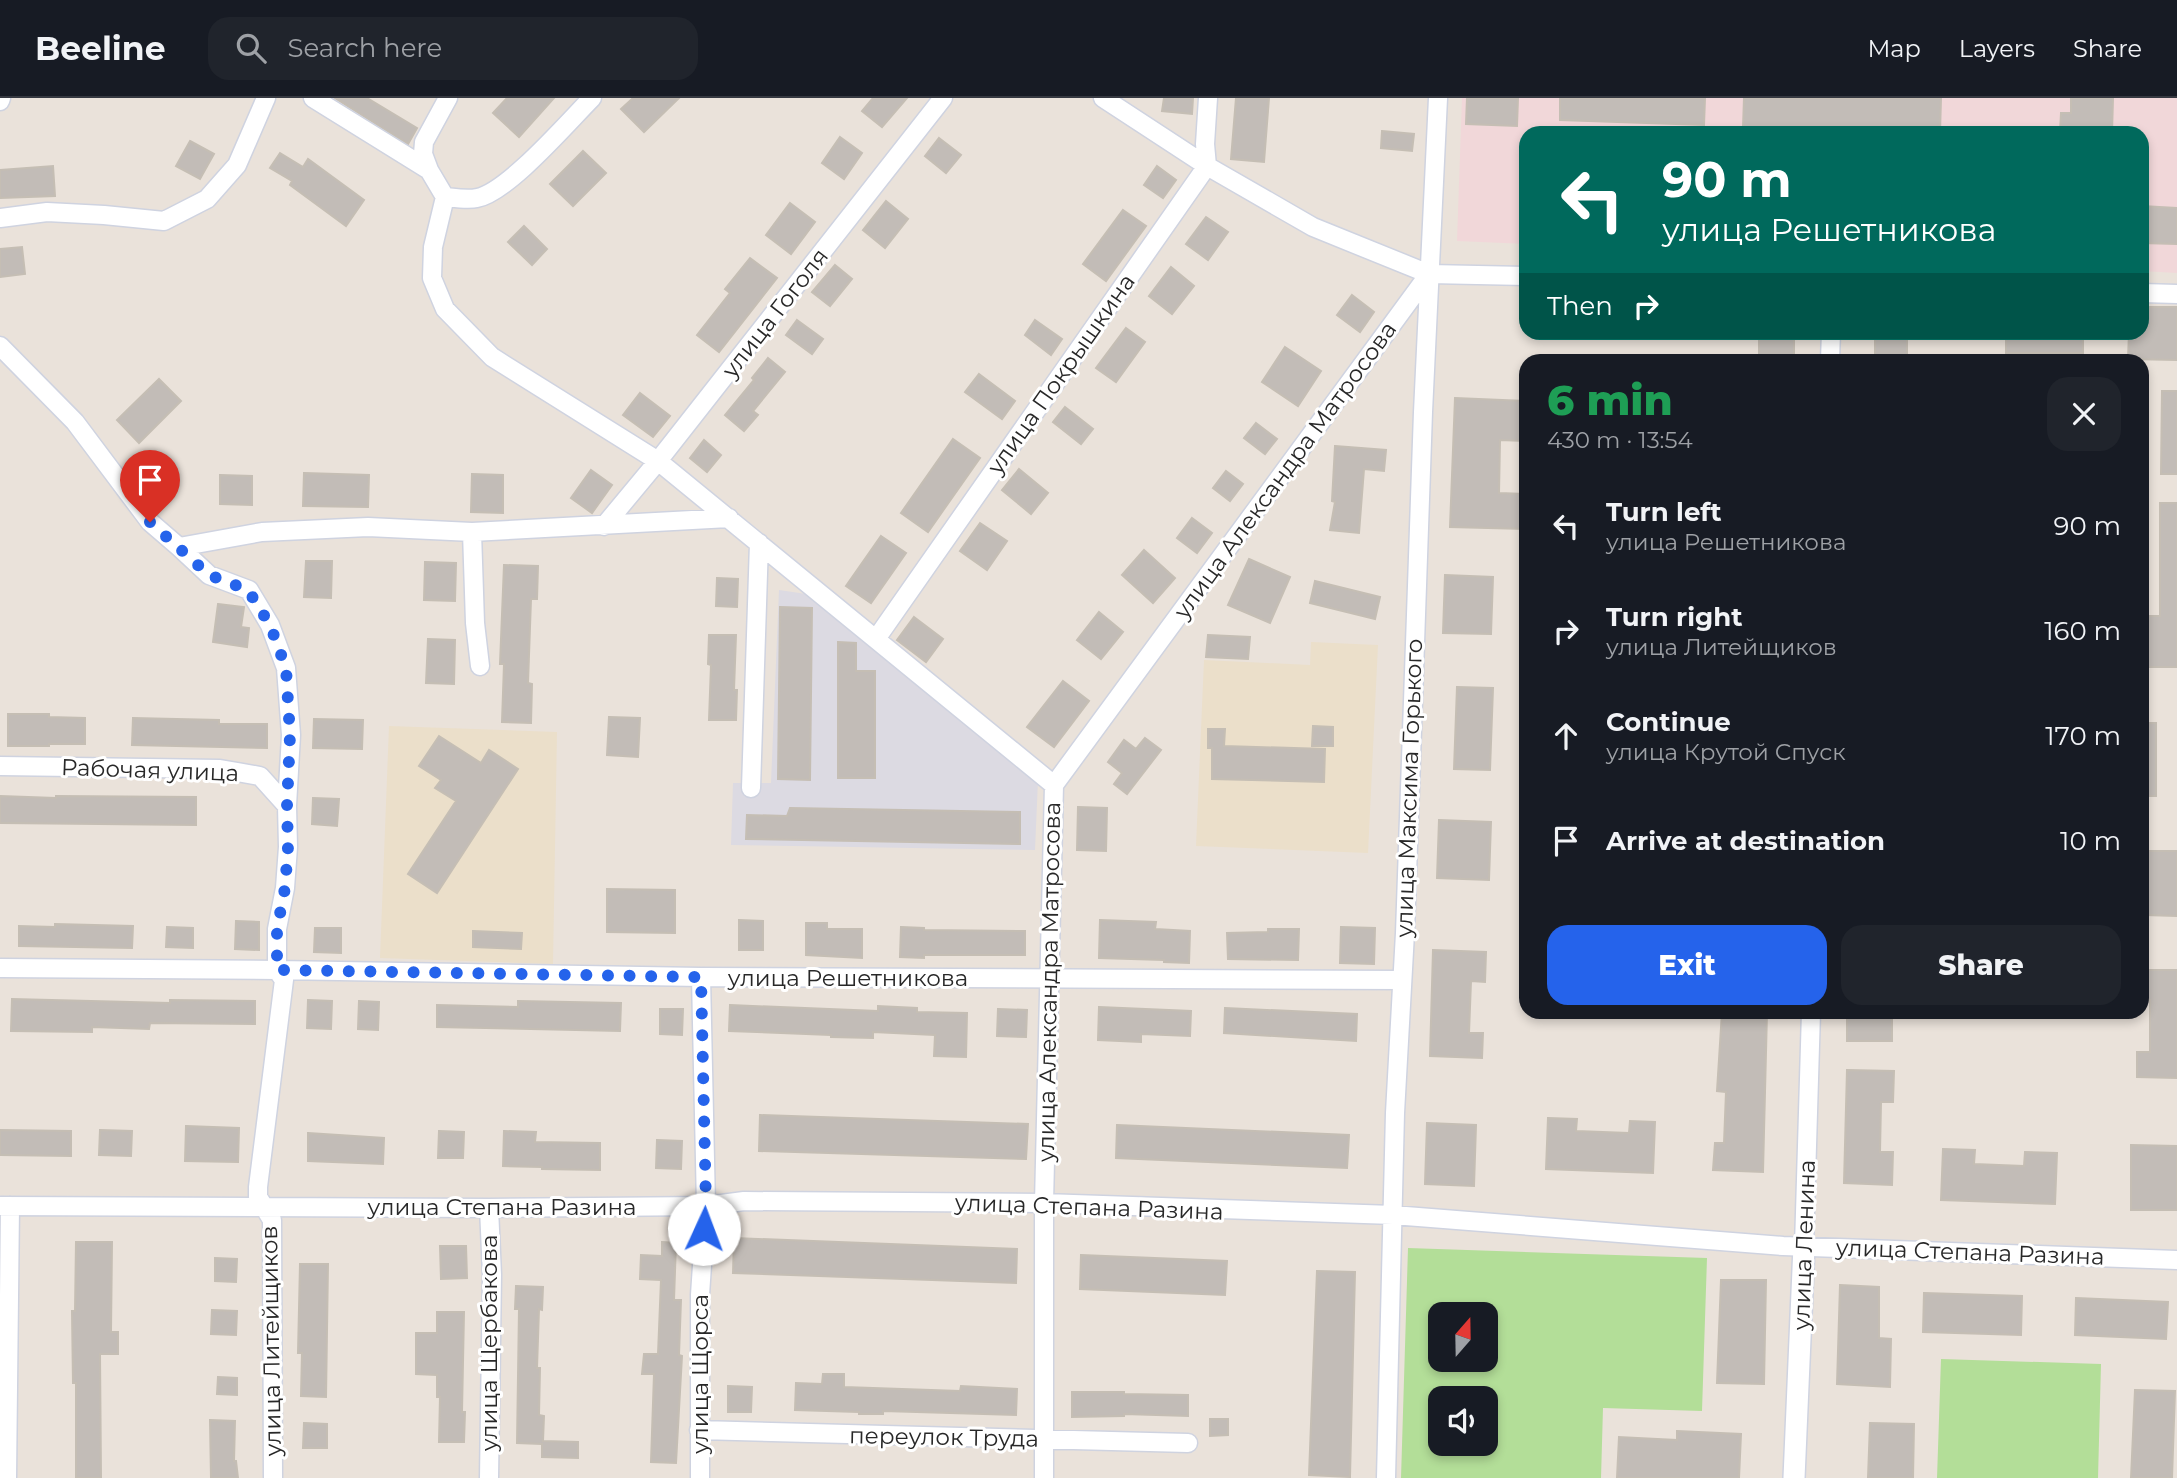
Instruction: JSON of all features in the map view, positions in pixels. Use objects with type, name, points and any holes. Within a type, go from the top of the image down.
[{"type":"street","points":[[0,218],[47,212],[164,221],[207,199],[237,165],[266,98]]},
{"type":"street","points":[[313,98],[429,170]]},
{"type":"street","points":[[448,98],[424,142],[423,153],[444,197],[432,247],[432,278],[445,309],[492,358],[658,461],[1054,785]]},
{"type":"street","points":[[444,197],[477,198],[496,191],[592,98]]},
{"type":"street","name":"улица Гоголя","points":[[604,526],[943,98]]},
{"type":"street","points":[[1103,98],[1207,166],[1313,227],[1429,274],[1519,276]]},
{"type":"street","points":[[1207,166],[1205,144],[1208,98]]},
{"type":"street","name":"улица Максима Горького","points":[[1386,1478],[1395,1113],[1438,98]]},
{"type":"street","name":"улица Покрышкина","points":[[876,639],[1207,166]]},
{"type":"street","name":"улица Александра Матросова","points":[[1044,1478],[1044,1203],[1054,785],[1429,274]]},
{"type":"street","points":[[2149,293],[2177,294]]},
{"type":"street","name":"улица Литейщиков","points":[[0,346],[75,422],[150,522],[209,575],[248,590],[270,625],[286,668],[290,735],[288,847],[285,888],[277,929],[277,970],[284,980],[258,1187],[258,1197],[272,1220],[273,1478]]},
{"type":"street","points":[[179,547],[275,531],[368,527],[472,532],[729,518]]},
{"type":"street","points":[[472,532],[475,623],[480,666]]},
{"type":"street","points":[[751,788],[759,543]]},
{"type":"street","name":"Рабочая улица","points":[[0,766],[220,769],[260,776],[287,806]]},
{"type":"street","name":"улица Решетникова","points":[[0,968],[701,977],[1402,980]]},
{"type":"street","name":"улица Щорса","points":[[700,1478],[700,1295],[706,1206],[701,977]]},
{"type":"street","name":"улица Ленина","points":[[1794,1478],[1811,1019]]},
{"type":"street","name":"улица Степана Разина","points":[[5,1206],[489,1208],[706,1206],[744,1201],[1044,1203],[1393,1215],[1804,1247],[2177,1260]]},
{"type":"street","points":[[5,1206],[7,1478]]},
{"type":"street","name":"улица Щербакова","points":[[489,1208],[492,1275],[489,1478]]},
{"type":"street","name":"переулок Труда","points":[[699,1430],[1188,1443]]},
{"type":"shaded area","points":[[1462,98],[2177,98],[2177,273],[2149,271],[2149,126],[1519,126],[1519,244],[1457,241]]},
{"type":"shaded area","points":[[779,590],[813,595],[1038,780],[1035,850],[731,845],[733,783],[771,783]]},
{"type":"shaded area","points":[[1311,642],[1378,645],[1368,853],[1196,846],[1204,660],[1310,665]]},
{"type":"shaded area","points":[[389,726],[557,732],[553,964],[380,958]]},
{"type":"green space","points":[[1408,1248],[1707,1258],[1702,1411],[1603,1408],[1601,1478],[1401,1478]]},
{"type":"green space","points":[[1941,1359],[2101,1364],[2098,1478],[1937,1478]]},
{"type":"building","points":[[335,98],[367,98],[417,128],[408,144]]},
{"type":"building","points":[[507,98],[554,98],[519,137],[493,113]]},
{"type":"building","points":[[633,98],[679,98],[644,132],[621,109]]},
{"type":"building","points":[[873,98],[907,98],[882,127],[862,111]]},
{"type":"building","points":[[1164,98],[1193,98],[1192,114],[1162,111]]},
{"type":"building","points":[[1236,98],[1269,98],[1264,162],[1231,159]]},
{"type":"building","points":[[1467,98],[1518,98],[1517,126],[1466,124]]},
{"type":"building","points":[[1560,98],[1705,98],[1704,125],[1560,120]]},
{"type":"building","points":[[1744,98],[1941,98],[1940,126],[1743,126]]},
{"type":"building","points":[[2071,98],[2113,98],[2112,126],[2060,126],[2061,113],[2071,113]]},
{"type":"building","points":[[1382,131],[1414,134],[1412,151],[1381,148]]},
{"type":"building","points":[[840,137],[862,153],[844,179],[822,163]]},
{"type":"building","points":[[939,138],[961,155],[946,173],[925,156]]},
{"type":"building","points":[[190,141],[214,154],[200,179],[176,166]]},
{"type":"building","points":[[583,151],[606,173],[573,206],[550,184]]},
{"type":"building","points":[[280,153],[303,167],[308,159],[364,200],[346,226],[290,185],[292,181],[270,168]]},
{"type":"building","points":[[53,166],[55,196],[0,198],[0,170]]},
{"type":"building","points":[[1157,166],[1176,180],[1163,198],[1144,185]]},
{"type":"building","points":[[886,201],[908,219],[885,248],[863,230]]},
{"type":"building","points":[[790,203],[815,222],[791,254],[766,235]]},
{"type":"building","points":[[2149,206],[2177,208],[2177,244],[2149,243]]},
{"type":"building","points":[[1123,210],[1146,226],[1106,281],[1083,264]]},
{"type":"building","points":[[1206,217],[1228,232],[1208,260],[1186,244]]},
{"type":"building","points":[[524,226],[547,249],[532,265],[508,242]]},
{"type":"building","points":[[22,247],[25,274],[0,277],[0,249]]},
{"type":"building","points":[[750,258],[777,278],[719,352],[697,335],[730,293],[725,289]]},
{"type":"building","points":[[835,265],[852,279],[830,306],[812,292]]},
{"type":"building","points":[[1171,267],[1194,286],[1172,314],[1149,296]]},
{"type":"building","points":[[1352,295],[1374,312],[1360,332],[1337,315]]},
{"type":"building","points":[[2149,307],[2177,307],[2177,360],[2149,359],[2149,354],[2128,354],[2129,340],[2149,340]]},
{"type":"building","points":[[797,320],[823,339],[812,354],[786,335]]},
{"type":"building","points":[[1035,320],[1062,339],[1051,355],[1025,335]]},
{"type":"building","points":[[1126,328],[1145,342],[1116,382],[1096,368]]},
{"type":"building","points":[[1759,340],[1794,340],[1794,354],[1759,354]]},
{"type":"building","points":[[1875,340],[1907,340],[1907,354],[1875,354]]},
{"type":"building","points":[[2006,340],[2083,340],[2083,353],[2006,353]]},
{"type":"building","points":[[1285,347],[1321,371],[1298,406],[1262,382]]},
{"type":"building","points":[[768,358],[785,372],[753,411],[758,415],[744,431],[725,415]]},
{"type":"building","points":[[979,374],[1015,401],[1002,419],[965,392]]},
{"type":"building","points":[[159,379],[181,401],[139,443],[117,420]]},
{"type":"building","points":[[2162,391],[2177,391],[2177,474],[2161,474]]},
{"type":"building","points":[[640,393],[670,416],[653,437],[623,415]]},
{"type":"building","points":[[1455,398],[1519,401],[1519,441],[1500,440],[1499,493],[1519,494],[1519,529],[1450,527]]},
{"type":"building","points":[[1065,407],[1093,429],[1081,444],[1053,422]]},
{"type":"building","points":[[1256,423],[1277,439],[1265,454],[1244,438]]},
{"type":"building","points":[[953,439],[980,458],[928,532],[901,513]]},
{"type":"building","points":[[704,440],[721,455],[707,472],[690,458]]},
{"type":"building","points":[[1335,446],[1386,450],[1384,471],[1364,469],[1359,533],[1330,530],[1335,502],[1332,501]]},
{"type":"building","points":[[1019,469],[1048,493],[1031,514],[1002,490]]},
{"type":"building","points":[[591,470],[612,485],[592,513],[571,498]]},
{"type":"building","points":[[1226,471],[1243,484],[1230,501],[1213,488]]},
{"type":"building","points":[[304,473],[369,475],[368,507],[303,506]]},
{"type":"building","points":[[472,474],[503,475],[503,513],[471,512]]},
{"type":"building","points":[[220,475],[252,476],[252,505],[220,504]]},
{"type":"building","points":[[2160,503],[2177,503],[2177,667],[2149,667],[2149,616],[2160,616]]},
{"type":"building","points":[[1192,518],[1212,533],[1197,553],[1177,538]]},
{"type":"building","points":[[980,523],[1007,541],[987,570],[960,551]]},
{"type":"building","points":[[881,536],[906,553],[871,603],[846,586]]},
{"type":"building","points":[[1144,550],[1175,578],[1153,603],[1122,575]]},
{"type":"building","points":[[1249,559],[1290,577],[1270,623],[1228,605]]},
{"type":"building","points":[[306,561],[332,561],[331,598],[304,597]]},
{"type":"building","points":[[425,562],[456,563],[455,601],[424,600]]},
{"type":"building","points":[[504,565],[538,566],[537,599],[531,599],[528,683],[532,684],[531,723],[502,722],[504,664],[500,664]]},
{"type":"building","points":[[1445,575],[1493,577],[1491,634],[1443,633]]},
{"type":"building","points":[[717,578],[738,579],[737,607],[716,606]]},
{"type":"building","points":[[1315,581],[1380,597],[1375,619],[1310,603]]},
{"type":"building","points":[[218,604],[244,607],[241,627],[249,628],[247,647],[213,642]]},
{"type":"building","points":[[780,607],[812,608],[810,780],[778,779]]},
{"type":"building","points":[[1099,612],[1123,632],[1101,659],[1077,640]]},
{"type":"building","points":[[914,617],[943,639],[926,662],[897,640]]},
{"type":"building","points":[[709,635],[736,635],[736,720],[709,720]]},
{"type":"building","points":[[1208,635],[1250,637],[1248,659],[1206,657]]},
{"type":"building","points":[[428,639],[455,640],[454,684],[426,683]]},
{"type":"building","points":[[838,642],[856,643],[856,671],[875,671],[875,778],[838,778]]},
{"type":"building","points":[[1063,681],[1089,701],[1054,747],[1027,727]]},
{"type":"building","points":[[1457,687],[1493,688],[1490,770],[1454,769]]},
{"type":"building","points":[[8,714],[49,714],[49,717],[85,718],[85,744],[8,746]]},
{"type":"building","points":[[609,717],[640,718],[638,757],[607,755]]},
{"type":"building","points":[[133,718],[219,720],[219,724],[267,724],[267,748],[132,745]]},
{"type":"building","points":[[314,719],[363,720],[362,749],[313,748]]},
{"type":"building","points":[[2149,723],[2156,723],[2156,796],[2149,796]]},
{"type":"building","points":[[1313,726],[1333,727],[1333,746],[1312,746]]},
{"type":"building","points":[[1208,729],[1225,729],[1224,746],[1325,749],[1324,782],[1212,779],[1212,748],[1208,748]]},
{"type":"building","points":[[439,736],[481,763],[489,750],[518,769],[437,893],[408,874],[456,801],[435,788],[441,780],[419,766]]},
{"type":"building","points":[[1145,738],[1161,750],[1127,794],[1114,784],[1122,773],[1108,762],[1124,740],[1136,749]]},
{"type":"building","points":[[0,796],[196,797],[196,825],[0,823]]},
{"type":"building","points":[[313,798],[339,799],[337,826],[312,824]]},
{"type":"building","points":[[1078,807],[1107,808],[1106,851],[1077,850]]},
{"type":"building","points":[[790,808],[1020,812],[1020,844],[746,839],[747,815],[787,816]]},
{"type":"building","points":[[1439,820],[1491,822],[1489,880],[1437,878]]},
{"type":"building","points":[[2149,851],[2177,851],[2177,916],[2149,915]]},
{"type":"building","points":[[607,889],[675,890],[675,933],[607,932]]},
{"type":"building","points":[[739,920],[763,921],[763,950],[739,950]]},
{"type":"building","points":[[1100,920],[1156,922],[1155,929],[1190,931],[1189,963],[1099,958]]},
{"type":"building","points":[[236,921],[259,922],[259,950],[235,949]]},
{"type":"building","points":[[806,923],[827,923],[827,929],[862,929],[862,958],[806,955]]},
{"type":"building","points":[[55,924],[133,926],[132,948],[19,946],[19,926],[55,927]]},
{"type":"building","points":[[167,927],[193,928],[193,948],[166,947]]},
{"type":"building","points":[[901,927],[924,930],[1025,931],[1025,955],[900,957]]},
{"type":"building","points":[[1341,927],[1375,928],[1374,964],[1340,963]]},
{"type":"building","points":[[315,928],[341,928],[341,953],[314,952]]},
{"type":"building","points":[[1268,929],[1299,929],[1298,960],[1228,959],[1227,933],[1268,932]]},
{"type":"building","points":[[473,931],[522,933],[521,949],[473,947]]},
{"type":"building","points":[[1433,950],[1486,952],[1485,982],[1471,981],[1469,1033],[1483,1033],[1482,1058],[1430,1056]]},
{"type":"building","points":[[2149,970],[2177,970],[2177,1078],[2137,1077],[2137,1052],[2150,1052]]},
{"type":"building","points":[[12,999],[170,1003],[170,1000],[255,1001],[255,1024],[150,1023],[149,1029],[92,1027],[92,1032],[11,1031]]},
{"type":"building","points":[[308,1000],[332,1001],[331,1029],[307,1028]]},
{"type":"building","points":[[359,1001],[379,1002],[378,1030],[358,1029]]},
{"type":"building","points":[[518,1001],[621,1003],[620,1031],[437,1027],[437,1005],[518,1007]]},
{"type":"building","points":[[730,1005],[878,1011],[878,1006],[917,1008],[917,1012],[967,1013],[966,1057],[934,1056],[935,1035],[873,1032],[873,1038],[729,1031]]},
{"type":"building","points":[[1099,1007],[1191,1011],[1190,1036],[1141,1034],[1141,1042],[1098,1040]]},
{"type":"building","points":[[1225,1008],[1357,1014],[1356,1041],[1224,1033]]},
{"type":"building","points":[[660,1009],[683,1009],[682,1035],[660,1034]]},
{"type":"building","points":[[998,1009],[1027,1010],[1026,1037],[997,1036]]},
{"type":"building","points":[[1722,1019],[1767,1019],[1763,1172],[1713,1170],[1715,1143],[1724,1143],[1726,1092],[1717,1091]]},
{"type":"building","points":[[1847,1019],[1892,1019],[1892,1041],[1847,1041]]},
{"type":"building","points":[[1847,1070],[1894,1071],[1893,1102],[1881,1102],[1880,1152],[1893,1152],[1892,1185],[1844,1183]]},
{"type":"building","points":[[760,1115],[1028,1124],[1026,1159],[759,1151]]},
{"type":"building","points":[[1548,1118],[1577,1119],[1576,1131],[1629,1133],[1630,1121],[1655,1122],[1653,1173],[1546,1169]]},
{"type":"building","points":[[1427,1123],[1476,1125],[1474,1186],[1425,1184]]},
{"type":"building","points":[[1117,1125],[1349,1135],[1347,1168],[1116,1158]]},
{"type":"building","points":[[186,1126],[239,1128],[238,1162],[185,1161]]},
{"type":"building","points":[[0,1130],[71,1131],[71,1156],[0,1155]]},
{"type":"building","points":[[100,1130],[132,1131],[131,1156],[99,1155]]},
{"type":"building","points":[[439,1131],[464,1132],[463,1158],[438,1158]]},
{"type":"building","points":[[504,1131],[536,1132],[535,1142],[600,1143],[600,1170],[503,1166]]},
{"type":"building","points":[[308,1133],[384,1138],[383,1164],[308,1161]]},
{"type":"building","points":[[657,1140],[682,1141],[681,1169],[656,1168]]},
{"type":"building","points":[[2131,1145],[2177,1146],[2177,1210],[2131,1210]]},
{"type":"building","points":[[1943,1149],[1975,1150],[1974,1164],[2024,1166],[2025,1152],[2057,1153],[2055,1204],[1941,1200]]},
{"type":"building","points":[[734,1238],[1017,1249],[1016,1283],[733,1273]]},
{"type":"building","points":[[76,1242],[112,1242],[111,1332],[118,1332],[118,1354],[100,1354],[101,1478],[76,1478],[76,1383],[73,1383],[72,1311],[75,1311]]},
{"type":"building","points":[[662,1242],[676,1243],[674,1300],[681,1300],[679,1355],[682,1356],[676,1463],[651,1462],[654,1374],[642,1374],[644,1354],[658,1354],[661,1280],[640,1279],[641,1255],[662,1256]]},
{"type":"building","points":[[440,1246],[466,1246],[467,1278],[441,1279]]},
{"type":"building","points":[[1081,1255],[1227,1261],[1225,1295],[1080,1289]]},
{"type":"building","points":[[215,1258],[237,1259],[236,1282],[215,1281]]},
{"type":"building","points":[[300,1264],[328,1264],[326,1397],[301,1396],[302,1353],[298,1353]]},
{"type":"building","points":[[1317,1271],[1355,1272],[1350,1477],[1309,1475]]},
{"type":"building","points":[[1721,1280],[1766,1280],[1764,1384],[1717,1383]]},
{"type":"building","points":[[1840,1285],[1879,1287],[1879,1338],[1891,1339],[1890,1387],[1837,1384]]},
{"type":"building","points":[[516,1286],[543,1287],[542,1310],[539,1309],[537,1368],[540,1368],[539,1415],[544,1416],[543,1441],[578,1442],[578,1458],[542,1457],[542,1444],[517,1443],[519,1309],[515,1309]]},
{"type":"building","points":[[1924,1293],[2022,1296],[2021,1335],[1923,1332]]},
{"type":"building","points":[[2076,1298],[2168,1302],[2166,1339],[2075,1335]]},
{"type":"building","points":[[212,1310],[237,1311],[236,1335],[211,1334]]},
{"type":"building","points":[[437,1312],[464,1312],[464,1442],[439,1442],[440,1397],[437,1397],[437,1375],[416,1374],[416,1333],[437,1333]]},
{"type":"building","points":[[823,1374],[844,1374],[844,1387],[960,1391],[961,1386],[1017,1389],[1016,1415],[883,1411],[883,1414],[859,1414],[795,1410],[796,1383],[822,1384]]},
{"type":"building","points":[[218,1377],[237,1378],[237,1395],[217,1394]]},
{"type":"building","points":[[728,1386],[752,1387],[751,1412],[728,1412]]},
{"type":"building","points":[[2135,1390],[2175,1391],[2172,1478],[2131,1478]]},
{"type":"building","points":[[1072,1392],[1188,1395],[1188,1416],[1124,1414],[1072,1417]]},
{"type":"building","points":[[1210,1419],[1228,1419],[1228,1435],[1210,1436]]},
{"type":"building","points":[[210,1420],[235,1421],[234,1461],[238,1478],[211,1478]]},
{"type":"building","points":[[304,1423],[327,1424],[327,1448],[303,1448]]},
{"type":"building","points":[[1870,1423],[1914,1424],[1913,1478],[1868,1478]]},
{"type":"building","points":[[1677,1431],[1741,1434],[1739,1478],[1617,1478],[1619,1437],[1677,1440]]},
{"type":"route","points":[[150,522],[209,575],[248,590],[270,625],[286,668],[290,735],[288,847],[285,888],[277,929],[277,970],[701,977],[706,1206],[704,1229]]}]
